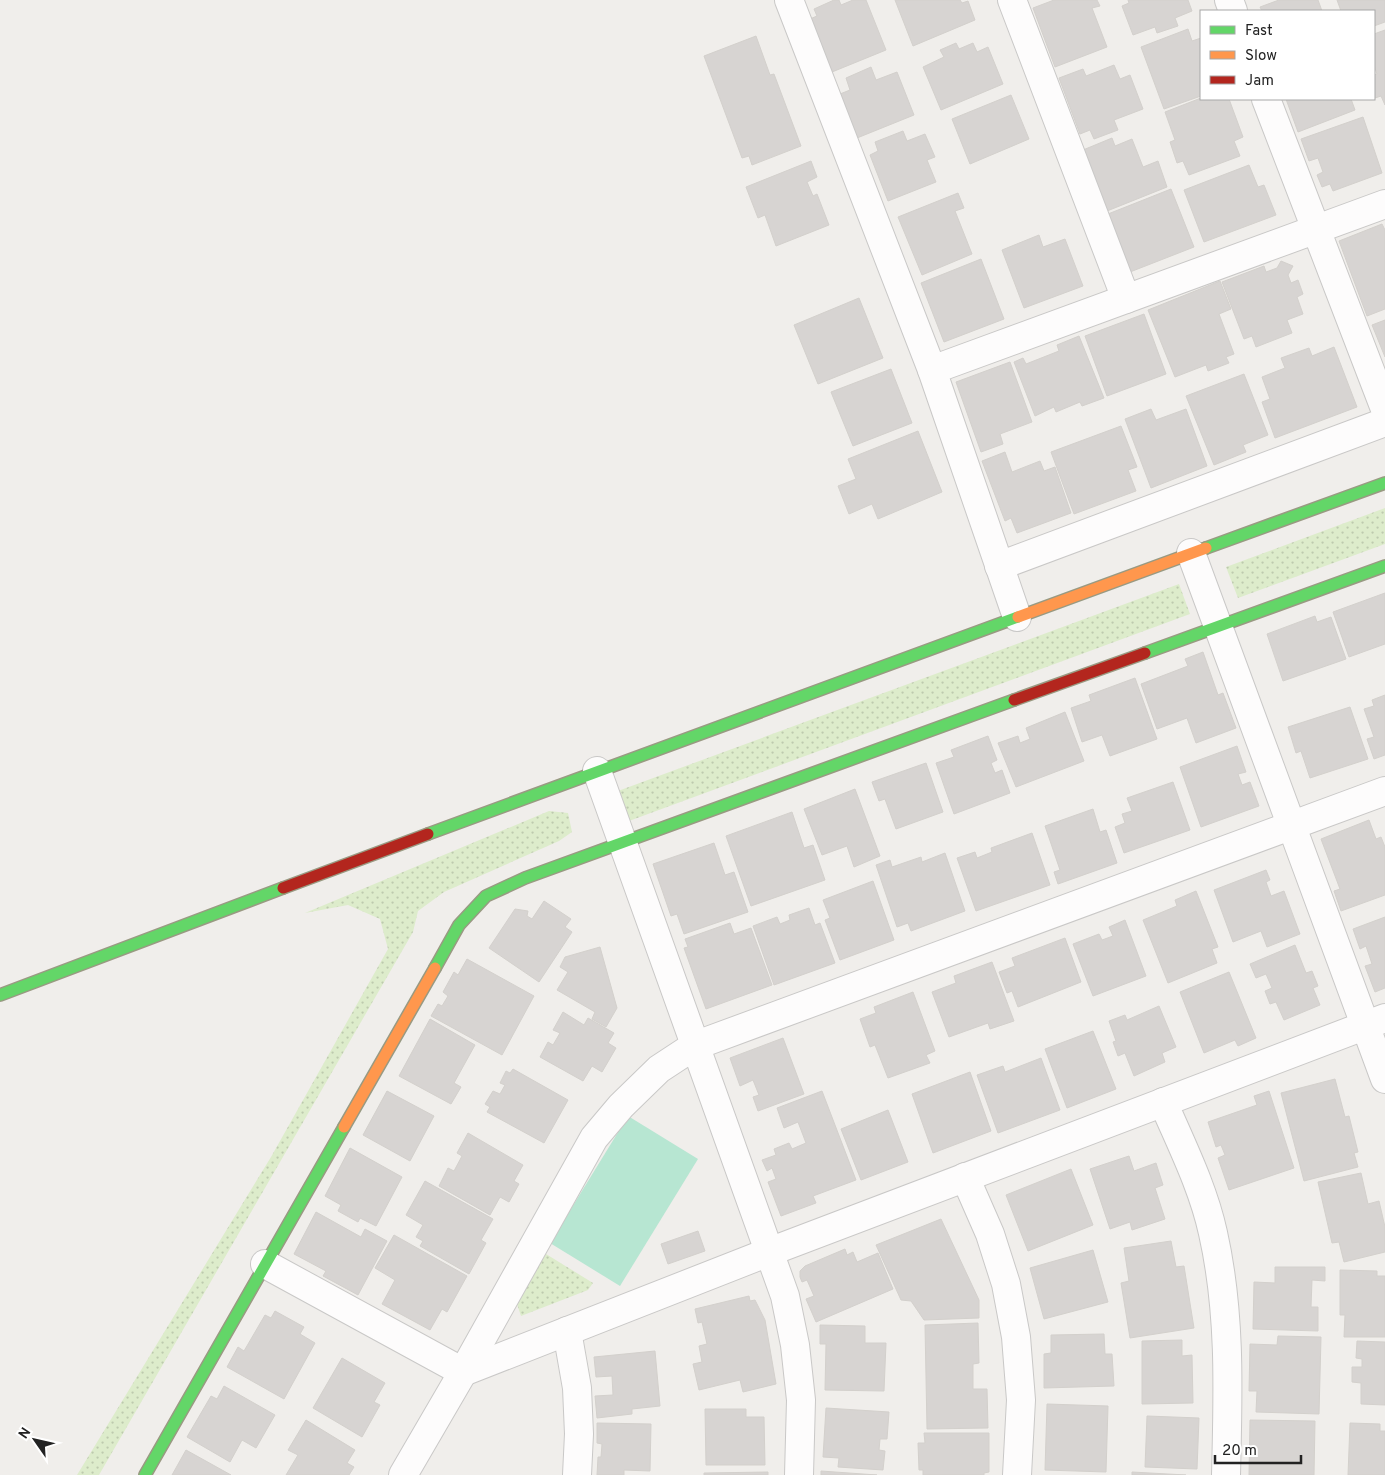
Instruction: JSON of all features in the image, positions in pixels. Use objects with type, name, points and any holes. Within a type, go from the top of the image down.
[{"type":"street","points":[[789,0],[932,370],[1017,618]]},
{"type":"street","points":[[1012,0],[1126,299]]},
{"type":"street","points":[[1266,100],[1385,409]]},
{"type":"street","points":[[932,370],[1385,204]]},
{"type":"street","points":[[999,566],[1385,422]]},
{"type":"street","points":[[0,995],[372,854],[1385,483]]},
{"type":"street","points":[[1191,553],[1291,825],[1375,1021],[1385,1079]]},
{"type":"street","points":[[144,1475],[459,925],[486,896],[525,878],[1385,566]]},
{"type":"street","points":[[597,771],[785,1296],[795,1345],[801,1400],[798,1475]]},
{"type":"street","points":[[402,1475],[463,1372],[594,1138],[621,1106],[659,1070],[694,1046],[1385,791]]},
{"type":"street","points":[[463,1372],[769,1252],[1375,1021]]},
{"type":"street","points":[[1163,1102],[1194,1172],[1213,1232],[1226,1313],[1228,1386],[1226,1475]]},
{"type":"street","points":[[965,1177],[990,1234],[1006,1284],[1016,1337],[1021,1400],[1017,1475]]},
{"type":"street","points":[[265,1264],[463,1372]]},
{"type":"street","points":[[567,1331],[576,1388],[579,1434],[577,1475]]},
{"type":"green space","points":[[1385,508],[1385,544],[1238,598],[1226,567]]},
{"type":"green space","points":[[1179,584],[1190,614],[629,821],[618,791]]},
{"type":"green space","points":[[549,811],[568,813],[572,832],[559,841],[444,892],[418,911],[413,932],[99,1475],[77,1475],[271,1157],[388,949],[380,919],[348,905],[305,913]]},
{"type":"green space","points":[[628,1116],[698,1159],[620,1286],[550,1243]]},
{"type":"green space","points":[[546,1254],[593,1283],[588,1290],[521,1316],[516,1301]]},
{"type":"building","points":[[834,0],[839,0],[841,5],[853,0],[866,0],[886,50],[832,72],[810,19],[817,16],[814,9]]},
{"type":"building","points":[[895,0],[960,0],[962,3],[968,1],[975,20],[913,46]]},
{"type":"building","points":[[1054,0],[1097,0],[1100,6],[1092,8],[1107,47],[1055,67],[1033,8]]},
{"type":"building","points":[[1128,0],[1188,0],[1192,11],[1175,18],[1178,26],[1157,33],[1155,27],[1133,35],[1122,6],[1129,3]]},
{"type":"building","points":[[1279,0],[1318,0],[1322,10],[1262,10],[1260,7]]},
{"type":"building","points":[[1337,0],[1385,0],[1385,22],[1375,26],[1375,10],[1341,10]]},
{"type":"building","points":[[1188,29],[1192,41],[1200,38],[1200,96],[1164,109],[1141,47]]},
{"type":"building","points":[[1385,30],[1385,105],[1381,96],[1375,98],[1375,75],[1377,74],[1375,68],[1375,34]]},
{"type":"building","points":[[756,36],[770,75],[774,74],[801,146],[752,165],[749,156],[742,158],[704,56]]},
{"type":"building","points":[[956,43],[959,49],[973,43],[977,52],[988,47],[1003,84],[941,110],[923,67],[944,57],[940,50]]},
{"type":"building","points":[[1114,65],[1120,79],[1130,75],[1143,109],[1114,120],[1118,130],[1094,139],[1090,130],[1080,134],[1059,78],[1083,69],[1086,76]]},
{"type":"building","points":[[871,67],[876,80],[897,72],[914,115],[857,138],[840,94],[850,90],[846,78]]},
{"type":"building","points":[[1011,95],[1029,139],[970,164],[952,119]]},
{"type":"building","points":[[1200,98],[1200,100],[1229,100],[1243,137],[1234,141],[1240,156],[1189,175],[1183,161],[1177,163],[1170,142],[1175,140],[1165,112]]},
{"type":"building","points":[[1286,100],[1351,100],[1355,110],[1298,132]]},
{"type":"building","points":[[1363,117],[1382,173],[1333,191],[1330,184],[1322,187],[1317,175],[1323,172],[1318,158],[1309,161],[1301,139]]},
{"type":"building","points":[[903,131],[907,141],[925,134],[935,157],[927,160],[936,182],[888,201],[870,155],[878,151],[875,142]]},
{"type":"building","points":[[1112,138],[1115,146],[1132,139],[1143,167],[1158,161],[1167,187],[1107,211],[1083,150]]},
{"type":"building","points":[[811,161],[817,177],[807,182],[813,196],[817,194],[829,225],[776,246],[765,215],[758,218],[746,187]]},
{"type":"building","points":[[1249,165],[1258,187],[1264,185],[1276,215],[1204,242],[1184,190]]},
{"type":"building","points":[[1171,189],[1194,247],[1130,272],[1108,214]]},
{"type":"building","points":[[958,193],[964,208],[955,211],[972,254],[922,275],[898,217]]},
{"type":"building","points":[[1382,224],[1385,230],[1385,309],[1367,316],[1339,241]]},
{"type":"building","points":[[1039,235],[1043,247],[1065,239],[1083,286],[1024,308],[1002,250]]},
{"type":"building","points":[[981,259],[1004,319],[944,342],[921,283]]},
{"type":"building","points":[[1281,261],[1293,266],[1288,275],[1291,283],[1298,280],[1303,294],[1297,297],[1303,314],[1287,320],[1292,333],[1256,347],[1252,336],[1244,339],[1222,282],[1264,266],[1266,272],[1277,268]]},
{"type":"building","points":[[1220,281],[1231,309],[1219,314],[1234,354],[1226,357],[1229,363],[1208,371],[1206,365],[1175,377],[1148,310]]},
{"type":"building","points":[[859,298],[883,358],[818,384],[794,325]]},
{"type":"building","points":[[1144,314],[1166,374],[1107,396],[1085,336]]},
{"type":"building","points":[[1385,320],[1385,357],[1372,325]]},
{"type":"building","points":[[1079,336],[1104,398],[1082,406],[1080,402],[1056,412],[1054,407],[1035,416],[1014,362],[1023,358],[1026,364],[1059,351],[1057,345]]},
{"type":"building","points":[[1334,347],[1357,407],[1275,438],[1262,402],[1270,399],[1262,377],[1285,368],[1281,358],[1309,348],[1312,356]]},
{"type":"building","points":[[1010,362],[1032,422],[1000,434],[1003,444],[981,452],[956,382]]},
{"type":"building","points":[[891,369],[912,423],[853,446],[831,392]]},
{"type":"building","points":[[1244,374],[1268,435],[1243,445],[1246,452],[1214,465],[1186,396]]},
{"type":"building","points":[[1151,409],[1156,420],[1186,409],[1207,466],[1151,488],[1125,419]]},
{"type":"building","points":[[1121,426],[1137,467],[1128,470],[1136,491],[1074,514],[1051,452]]},
{"type":"building","points":[[918,431],[942,492],[878,519],[872,504],[849,514],[838,486],[856,479],[848,459]]},
{"type":"building","points":[[1005,452],[1012,472],[1040,461],[1044,471],[1055,467],[1071,513],[1017,533],[1011,518],[1005,521],[982,461]]},
{"type":"building","points":[[1385,593],[1385,644],[1349,657],[1333,612]]},
{"type":"building","points":[[1315,616],[1317,622],[1331,617],[1346,659],[1283,681],[1267,634]]},
{"type":"building","points":[[1203,652],[1218,695],[1223,693],[1236,728],[1196,743],[1187,718],[1157,729],[1141,684],[1188,666],[1185,659]]},
{"type":"building","points":[[1135,678],[1157,739],[1110,756],[1102,735],[1082,742],[1071,708],[1091,701],[1089,695]]},
{"type":"building","points":[[1385,695],[1385,755],[1374,759],[1367,739],[1374,737],[1364,709],[1374,706],[1372,700]]},
{"type":"building","points":[[1350,707],[1368,759],[1310,778],[1301,751],[1296,753],[1288,727]]},
{"type":"building","points":[[1065,712],[1084,761],[1016,787],[998,743],[1018,736],[1020,743],[1030,739],[1026,728]]},
{"type":"building","points":[[988,736],[997,760],[991,763],[995,773],[1002,770],[1010,793],[954,814],[936,763],[954,757],[951,750]]},
{"type":"building","points":[[1237,746],[1246,772],[1238,774],[1242,785],[1250,782],[1259,806],[1201,827],[1180,767]]},
{"type":"building","points":[[926,763],[943,812],[896,829],[885,799],[879,801],[872,782]]},
{"type":"building","points":[[1173,782],[1190,830],[1124,853],[1115,827],[1125,823],[1122,814],[1132,811],[1127,798]]},
{"type":"building","points":[[855,789],[880,856],[854,867],[847,846],[822,855],[804,809]]},
{"type":"building","points":[[1093,809],[1100,832],[1106,830],[1117,863],[1058,884],[1054,872],[1060,870],[1045,826]]},
{"type":"building","points":[[792,812],[804,848],[813,845],[825,880],[751,906],[726,836]]},
{"type":"building","points":[[1369,820],[1376,839],[1381,837],[1385,847],[1385,895],[1341,911],[1334,891],[1340,889],[1321,839]]},
{"type":"building","points":[[1032,833],[1050,885],[976,911],[957,858],[975,852],[977,858],[992,852],[991,848]]},
{"type":"building","points":[[714,843],[725,875],[734,872],[748,912],[684,934],[677,914],[671,916],[653,864]]},
{"type":"building","points":[[945,853],[965,911],[911,931],[908,923],[897,927],[876,865],[890,860],[892,867],[921,857],[922,862]]},
{"type":"building","points":[[1266,870],[1270,880],[1266,882],[1271,896],[1284,891],[1300,934],[1267,947],[1261,931],[1233,942],[1214,890]]},
{"type":"building","points":[[873,881],[894,940],[840,960],[825,920],[830,918],[823,900]]},
{"type":"building","points":[[1196,891],[1218,947],[1212,949],[1217,963],[1168,983],[1143,920],[1177,906],[1175,900]]},
{"type":"building","points":[[544,901],[571,919],[565,927],[572,932],[539,982],[489,948],[515,909],[528,911],[527,916],[532,919]]},
{"type":"building","points":[[809,908],[815,925],[820,923],[835,963],[774,985],[753,926],[777,917],[780,924],[790,920],[789,915]]},
{"type":"building","points":[[1385,917],[1385,988],[1375,992],[1365,966],[1372,964],[1366,946],[1360,949],[1353,929]]},
{"type":"building","points":[[1125,920],[1146,976],[1093,996],[1073,944],[1099,934],[1102,940],[1113,936],[1109,927]]},
{"type":"building","points":[[730,923],[734,934],[751,928],[772,985],[706,1009],[684,948],[688,947],[685,939]]},
{"type":"building","points":[[1065,938],[1081,982],[1018,1007],[1012,991],[1007,993],[999,972],[1015,966],[1012,958]]},
{"type":"building","points":[[1295,945],[1306,973],[1312,971],[1318,986],[1313,988],[1320,1005],[1284,1020],[1276,1002],[1270,1004],[1265,991],[1272,988],[1266,974],[1256,978],[1250,964]]},
{"type":"building","points":[[600,947],[617,1008],[606,1027],[592,1019],[595,1012],[557,990],[568,972],[560,967],[565,957]]},
{"type":"building","points":[[467,959],[534,996],[502,1055],[431,1016],[438,1004],[442,1006],[448,996],[443,992],[454,972],[458,975]]},
{"type":"building","points":[[992,962],[1014,1021],[990,1029],[988,1023],[949,1037],[932,992],[956,983],[954,976]]},
{"type":"building","points":[[1229,972],[1256,1038],[1238,1046],[1235,1040],[1204,1053],[1180,992]]},
{"type":"building","points":[[913,992],[935,1051],[926,1055],[930,1063],[888,1078],[875,1045],[870,1047],[860,1019],[876,1013],[874,1007]]},
{"type":"building","points":[[1159,1006],[1176,1047],[1162,1053],[1165,1062],[1134,1076],[1125,1053],[1118,1056],[1113,1042],[1116,1041],[1109,1021],[1125,1015],[1127,1020]]},
{"type":"building","points":[[563,1012],[584,1025],[588,1018],[614,1033],[608,1043],[616,1048],[602,1072],[592,1066],[583,1081],[540,1057],[548,1042],[553,1045],[560,1033],[553,1030]]},
{"type":"building","points":[[430,1019],[475,1045],[454,1083],[461,1087],[451,1104],[399,1076]]},
{"type":"building","points":[[1093,1031],[1116,1089],[1067,1108],[1045,1049]]},
{"type":"building","points":[[783,1038],[804,1094],[758,1111],[753,1097],[759,1095],[753,1080],[740,1086],[730,1058]]},
{"type":"building","points":[[1041,1058],[1060,1110],[998,1133],[977,1075],[1003,1066],[1005,1072]]},
{"type":"building","points":[[513,1069],[568,1100],[544,1143],[487,1112],[490,1107],[485,1104],[493,1091],[500,1094],[505,1085],[500,1083],[506,1071],[510,1073]]},
{"type":"building","points":[[970,1072],[991,1131],[933,1153],[912,1094]]},
{"type":"building","points":[[1335,1079],[1345,1117],[1349,1116],[1358,1152],[1354,1153],[1358,1167],[1304,1181],[1281,1093]]},
{"type":"building","points":[[387,1091],[434,1116],[410,1161],[363,1135]]},
{"type":"building","points":[[822,1091],[856,1180],[813,1196],[816,1203],[781,1216],[768,1182],[776,1179],[772,1168],[767,1171],[762,1160],[776,1155],[774,1149],[789,1143],[792,1149],[806,1143],[798,1122],[784,1128],[777,1108]]},
{"type":"building","points":[[1269,1091],[1294,1168],[1229,1190],[1218,1158],[1225,1155],[1221,1145],[1216,1147],[1208,1122],[1257,1105],[1254,1096]]},
{"type":"building","points":[[888,1110],[908,1162],[861,1180],[841,1129]]},
{"type":"building","points":[[468,1133],[523,1165],[514,1181],[519,1184],[509,1202],[500,1197],[490,1215],[439,1186],[448,1168],[454,1171],[462,1156],[457,1153]]},
{"type":"building","points":[[350,1148],[402,1177],[376,1226],[360,1218],[358,1222],[338,1211],[341,1205],[325,1196]]},
{"type":"building","points":[[1129,1156],[1134,1171],[1156,1163],[1163,1185],[1155,1188],[1165,1219],[1132,1230],[1130,1222],[1110,1229],[1090,1169]]},
{"type":"building","points":[[1071,1169],[1093,1225],[1028,1251],[1006,1195]]},
{"type":"building","points":[[1361,1173],[1368,1204],[1379,1201],[1385,1227],[1385,1252],[1344,1262],[1339,1242],[1332,1243],[1318,1182]]},
{"type":"building","points":[[425,1181],[493,1219],[481,1240],[486,1243],[469,1274],[420,1246],[423,1241],[416,1237],[423,1225],[406,1215]]},
{"type":"building","points":[[316,1212],[361,1237],[365,1229],[387,1241],[358,1295],[323,1276],[326,1271],[294,1254]]},
{"type":"building","points":[[941,1219],[979,1300],[979,1318],[924,1320],[911,1301],[901,1300],[876,1245]]},
{"type":"building","points":[[698,1231],[705,1251],[668,1264],[661,1244]]},
{"type":"building","points":[[394,1235],[467,1276],[447,1312],[442,1309],[430,1330],[382,1304],[395,1280],[375,1268]]},
{"type":"building","points":[[1171,1241],[1176,1267],[1184,1266],[1194,1328],[1130,1338],[1121,1283],[1129,1281],[1124,1248]]},
{"type":"building","points":[[845,1249],[847,1255],[853,1252],[857,1262],[878,1253],[893,1289],[816,1322],[806,1299],[814,1296],[807,1280],[802,1282],[800,1271],[805,1266]]},
{"type":"building","points":[[1093,1250],[1108,1302],[1044,1319],[1030,1268]]},
{"type":"building","points":[[1275,1267],[1325,1267],[1325,1281],[1312,1280],[1311,1307],[1318,1307],[1318,1331],[1253,1329],[1254,1282],[1275,1283]]},
{"type":"building","points":[[1340,1270],[1377,1271],[1377,1276],[1385,1276],[1385,1337],[1344,1337],[1345,1315],[1340,1315]]},
{"type":"building","points":[[749,1296],[750,1301],[755,1300],[765,1320],[776,1384],[743,1392],[740,1380],[699,1390],[693,1364],[702,1362],[699,1346],[707,1344],[702,1322],[698,1323],[695,1309]]},
{"type":"building","points":[[275,1311],[304,1327],[300,1334],[315,1343],[284,1399],[227,1367],[238,1347],[244,1351],[265,1315],[271,1318]]},
{"type":"building","points":[[978,1323],[979,1363],[973,1364],[973,1389],[987,1389],[988,1428],[927,1429],[925,1325]]},
{"type":"building","points":[[820,1325],[865,1326],[865,1343],[886,1343],[884,1391],[825,1390],[826,1344],[820,1344]]},
{"type":"building","points":[[1104,1334],[1105,1354],[1112,1354],[1114,1386],[1044,1388],[1044,1354],[1051,1353],[1051,1335]]},
{"type":"building","points":[[1278,1336],[1321,1337],[1319,1414],[1256,1412],[1257,1391],[1249,1391],[1250,1344],[1277,1345]]},
{"type":"building","points":[[1182,1340],[1182,1356],[1192,1355],[1193,1403],[1142,1404],[1142,1341]]},
{"type":"building","points":[[1357,1341],[1385,1342],[1385,1405],[1361,1404],[1361,1383],[1352,1382],[1352,1367],[1362,1367],[1362,1359],[1356,1358]]},
{"type":"building","points":[[655,1351],[660,1406],[632,1409],[632,1414],[597,1418],[595,1396],[613,1395],[612,1376],[596,1377],[594,1357]]},
{"type":"building","points":[[342,1358],[385,1383],[374,1402],[380,1405],[362,1437],[313,1408]]},
{"type":"building","points":[[224,1386],[275,1415],[256,1448],[242,1440],[230,1462],[187,1437],[211,1396],[217,1399]]},
{"type":"building","points":[[1047,1404],[1108,1406],[1106,1472],[1045,1470]]},
{"type":"building","points":[[826,1408],[889,1412],[887,1439],[880,1439],[879,1450],[885,1451],[883,1470],[838,1467],[839,1458],[823,1457]]},
{"type":"building","points":[[705,1409],[746,1409],[746,1417],[764,1417],[765,1465],[706,1465]]},
{"type":"building","points":[[1147,1416],[1199,1418],[1197,1469],[1145,1467]]},
{"type":"building","points":[[306,1420],[355,1450],[347,1463],[354,1467],[349,1475],[286,1475],[298,1455],[288,1450]]},
{"type":"building","points":[[1250,1420],[1315,1421],[1314,1475],[1249,1475]]},
{"type":"building","points":[[597,1423],[651,1424],[650,1471],[624,1470],[624,1475],[597,1475],[598,1457],[601,1457],[602,1444],[597,1443]]},
{"type":"building","points":[[1350,1423],[1380,1424],[1380,1431],[1385,1431],[1385,1475],[1348,1475]]},
{"type":"building","points":[[924,1433],[989,1433],[989,1472],[984,1473],[984,1475],[923,1475],[923,1470],[919,1470],[918,1443],[925,1443]]},
{"type":"building","points":[[186,1450],[231,1475],[172,1475]]},
{"type":"building","points":[[821,1471],[877,1475],[821,1475]]},
{"type":"building","points":[[768,1472],[768,1475],[704,1475],[704,1473]]},
{"type":"building","points":[[1132,1472],[1186,1475],[1132,1475]]},
{"type":"traffic: fast","points":[[1206,548],[1385,483]]},
{"type":"traffic: fast","points":[[1145,653],[1385,566]]},
{"type":"traffic: fast","points":[[428,834],[1018,617]]},
{"type":"traffic: fast","points":[[435,968],[459,925],[486,896],[525,878],[1014,700]]},
{"type":"traffic: fast","points":[[0,995],[283,888]]},
{"type":"traffic: fast","points":[[145,1475],[344,1127]]},
{"type":"traffic: slow","points":[[1018,617],[1206,548]]},
{"type":"traffic: slow","points":[[344,1127],[435,968]]},
{"type":"traffic: jam","points":[[1014,700],[1145,653]]},
{"type":"traffic: jam","points":[[283,888],[428,834]]}]
